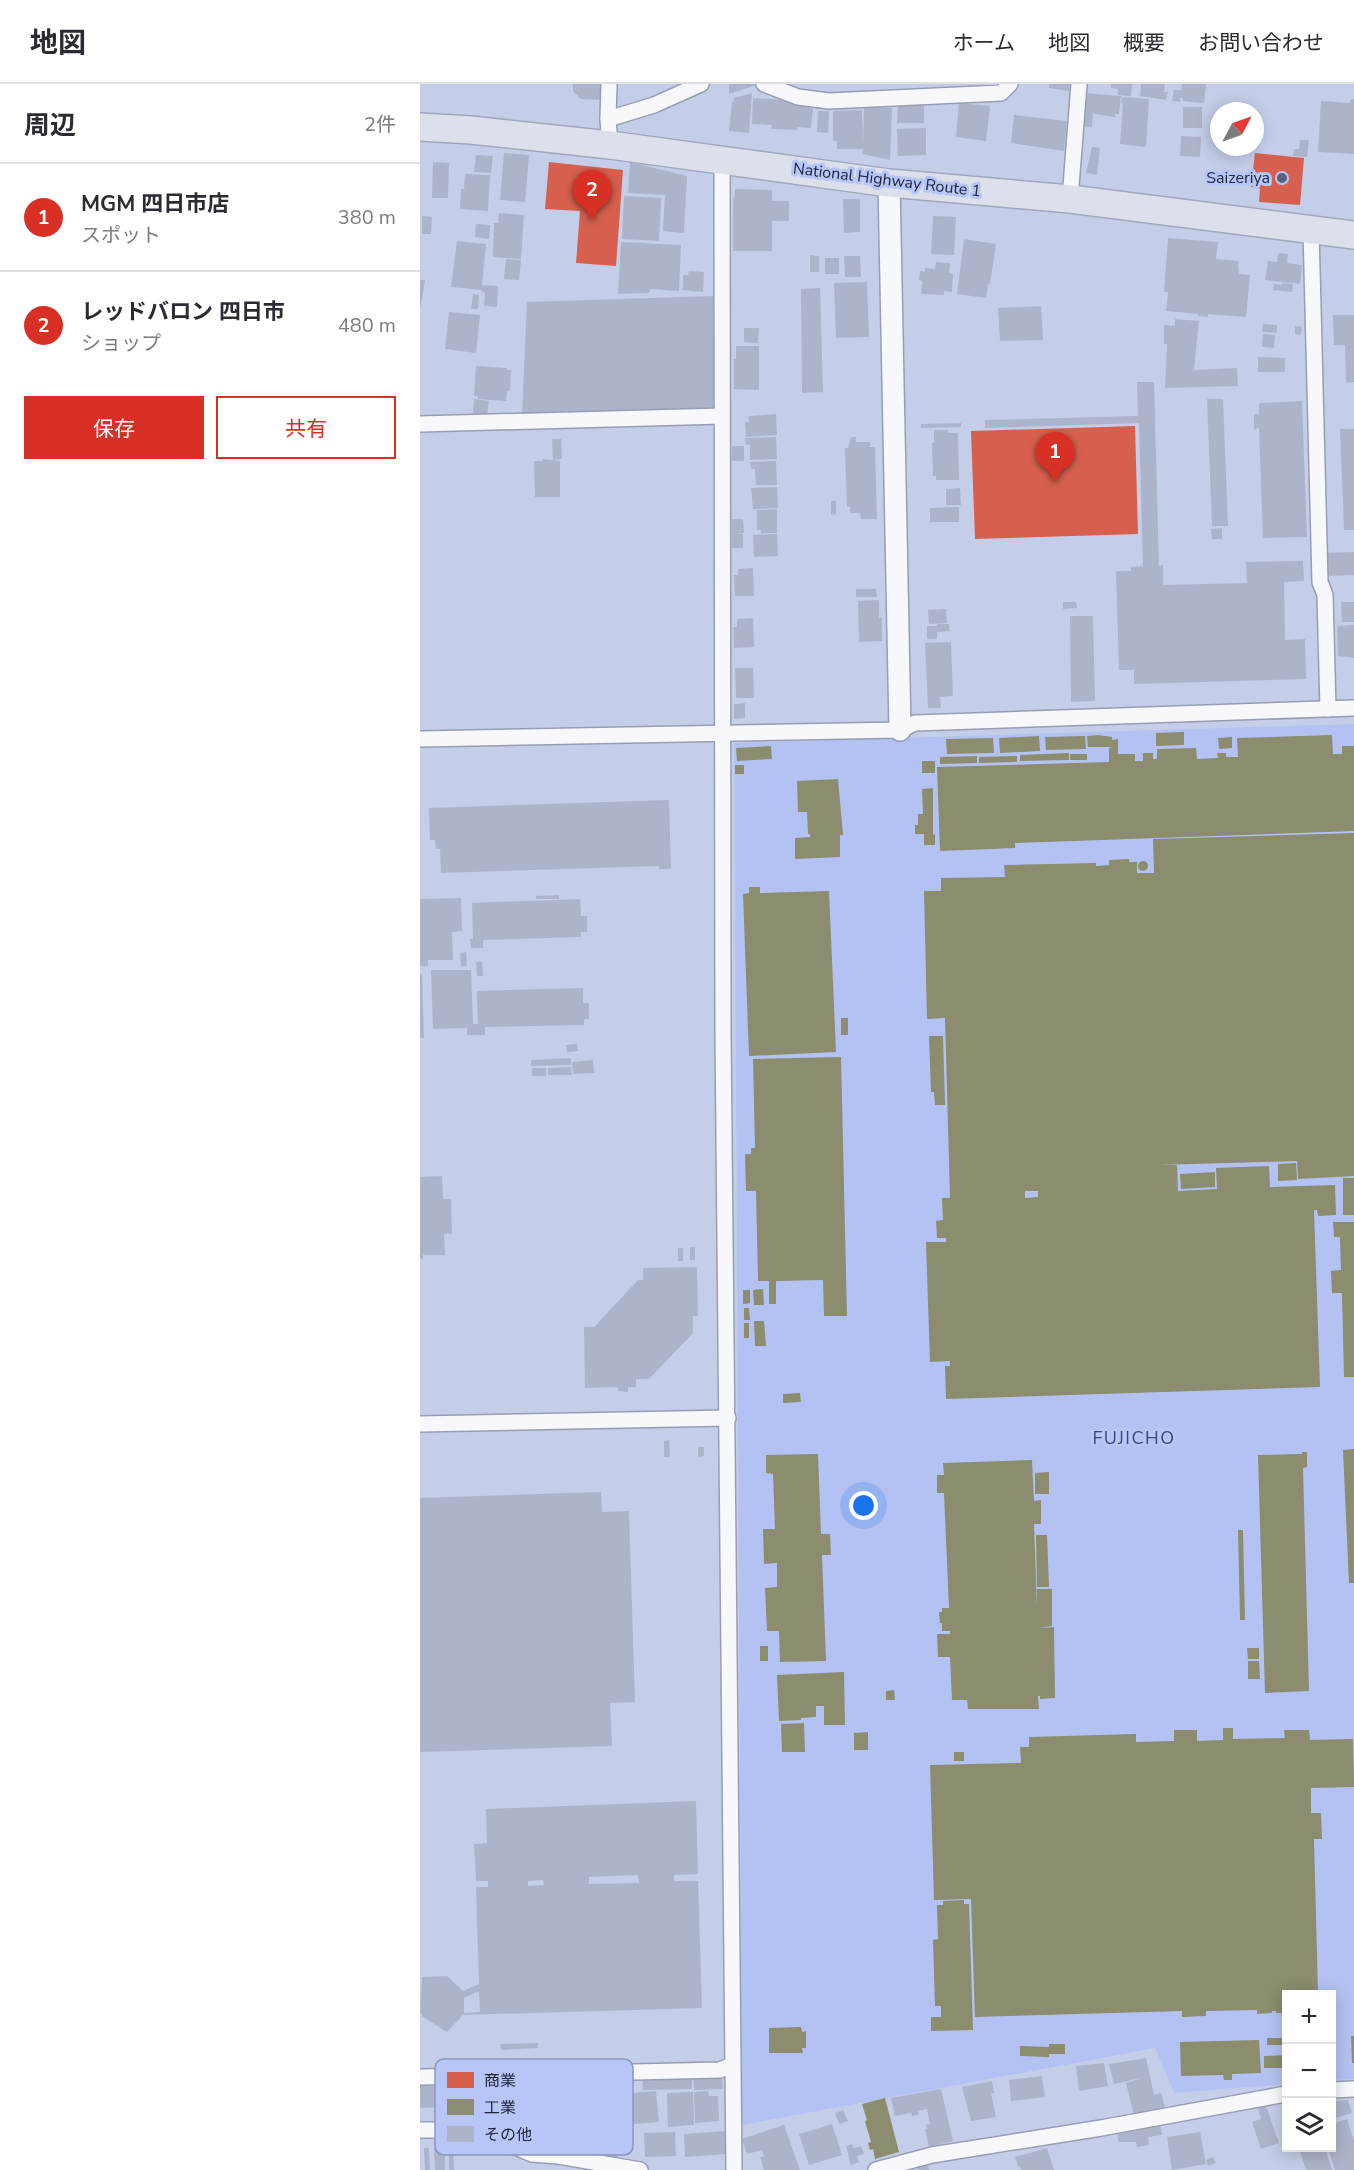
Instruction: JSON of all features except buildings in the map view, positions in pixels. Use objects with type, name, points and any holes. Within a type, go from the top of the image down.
[{"type":"highway","name":"National Highway Route 1","points":[[420,127],[609,132],[722,160],[889,183],[1070,199],[1354,235]]},
{"type":"street","points":[[609,84],[609,132]]},
{"type":"street","points":[[609,132],[654,105],[701,84]]},
{"type":"street","points":[[764,84],[798,97],[829,101],[1001,93],[1010,84]]},
{"type":"street","points":[[1070,199],[1079,84]]},
{"type":"street","points":[[722,160],[723,1032],[734,2170]]},
{"type":"street","points":[[889,183],[900,730]]},
{"type":"street","points":[[1311,230],[1319,558],[1320,582],[1326,595],[1328,709]]},
{"type":"street","points":[[420,424],[722,416]]},
{"type":"street","points":[[420,739],[900,730],[915,723],[1354,708]]},
{"type":"street","points":[[420,1424],[728,1418]]},
{"type":"street","points":[[633,2072],[720,2070],[732,2066]]},
{"type":"street","points":[[420,2077],[435,2077]]},
{"type":"street","points":[[1336,2090],[1354,2089]]},
{"type":"street","points":[[876,2170],[932,2155],[1101,2128],[1282,2095]]},
{"type":"street","points":[[544,2155],[640,2170]]},
{"type":"shaded area","points":[[1354,724],[1354,2079],[1336,2080],[1336,1990],[1282,1990],[1282,2084],[1174,2093],[1155,2048],[742,2125],[734,743]]},
{"type":"place","name":"Saizeriya","points":[[1282,178]]},
{"type":"place","name":"レッドバロン 四日市","points":[[592,220]]},
{"type":"place","name":"MGM 四日市店","points":[[1055,482]]},
{"type":"district","name":"FUJICHO","points":[[1134,1438]]}]
